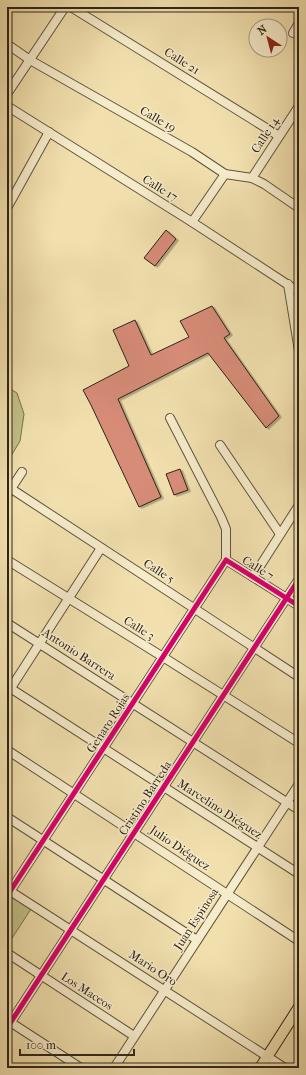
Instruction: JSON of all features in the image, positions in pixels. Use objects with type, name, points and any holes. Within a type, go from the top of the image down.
[{"type":"main road","points":[[260,1068],[299,1007]]},
{"type":"street","points":[[7,94],[65,7]]},
{"type":"street","name":"Calle 21","points":[[71,7],[279,136]]},
{"type":"street","points":[[292,33],[299,23]]},
{"type":"street","name":"Calle 19","points":[[7,44],[30,60],[192,152],[225,174],[252,178],[264,184],[299,208]]},
{"type":"street","name":"Calle 17","points":[[7,106],[192,222],[299,292]]},
{"type":"street","name":"Calle 14","points":[[252,178],[299,106]]},
{"type":"street","points":[[7,208],[49,132]]},
{"type":"street","points":[[192,222],[225,174]]},
{"type":"street","points":[[288,284],[299,351]]},
{"type":"street","points":[[170,418],[226,529],[226,560]]},
{"type":"street","points":[[220,445],[280,534]]},
{"type":"street","points":[[8,490],[22,472]]},
{"type":"street","name":"Calle 5","points":[[8,490],[102,548],[299,677]]},
{"type":"street","points":[[253,577],[299,504]]},
{"type":"street","points":[[8,690],[40,644],[102,548]]},
{"type":"street","name":"Calle 3","points":[[7,560],[299,743]]},
{"type":"street","name":"Calle 7","points":[[226,560],[299,606]]},
{"type":"street","name":"Genaro Rojas","points":[[8,892],[74,794],[226,560]]},
{"type":"street","name":"Cristino Barreda","points":[[8,1023],[104,879],[299,579]]},
{"type":"street","name":"Antonio Barrera","points":[[7,622],[299,810]]},
{"type":"street","name":"Marcelino Diéguez","points":[[8,690],[103,748],[299,874]]},
{"type":"street","name":"Julio Diéguez","points":[[7,750],[299,941]]},
{"type":"street","name":"Juan Espinosa","points":[[114,1068],[299,784]]},
{"type":"street","points":[[7,817],[197,940]]},
{"type":"street","name":"Mario Oro","points":[[8,892],[71,929],[285,1068]]},
{"type":"street","name":"Los Maceos","points":[[7,953],[134,1036]]},
{"type":"street","points":[[8,1023],[81,1068]]},
{"type":"shaded area","points":[[7,387],[17,393],[24,414],[20,441],[7,463]]},
{"type":"shaded area","points":[[12,896],[31,909],[7,946],[7,904]]},
{"type":"building","points":[[166,230],[176,239],[155,266],[144,258]]},
{"type":"building","points":[[212,306],[230,334],[224,338],[279,416],[266,428],[208,353],[118,399],[161,497],[139,507],[83,390],[129,366],[113,330],[135,320],[151,355],[189,337],[180,321]]},
{"type":"building","points":[[180,469],[188,490],[174,495],[166,474]]},
{"type":"cycle path","points":[[7,896],[226,560],[299,606]]},
{"type":"cycle path","points":[[7,1028],[299,579]]}]
